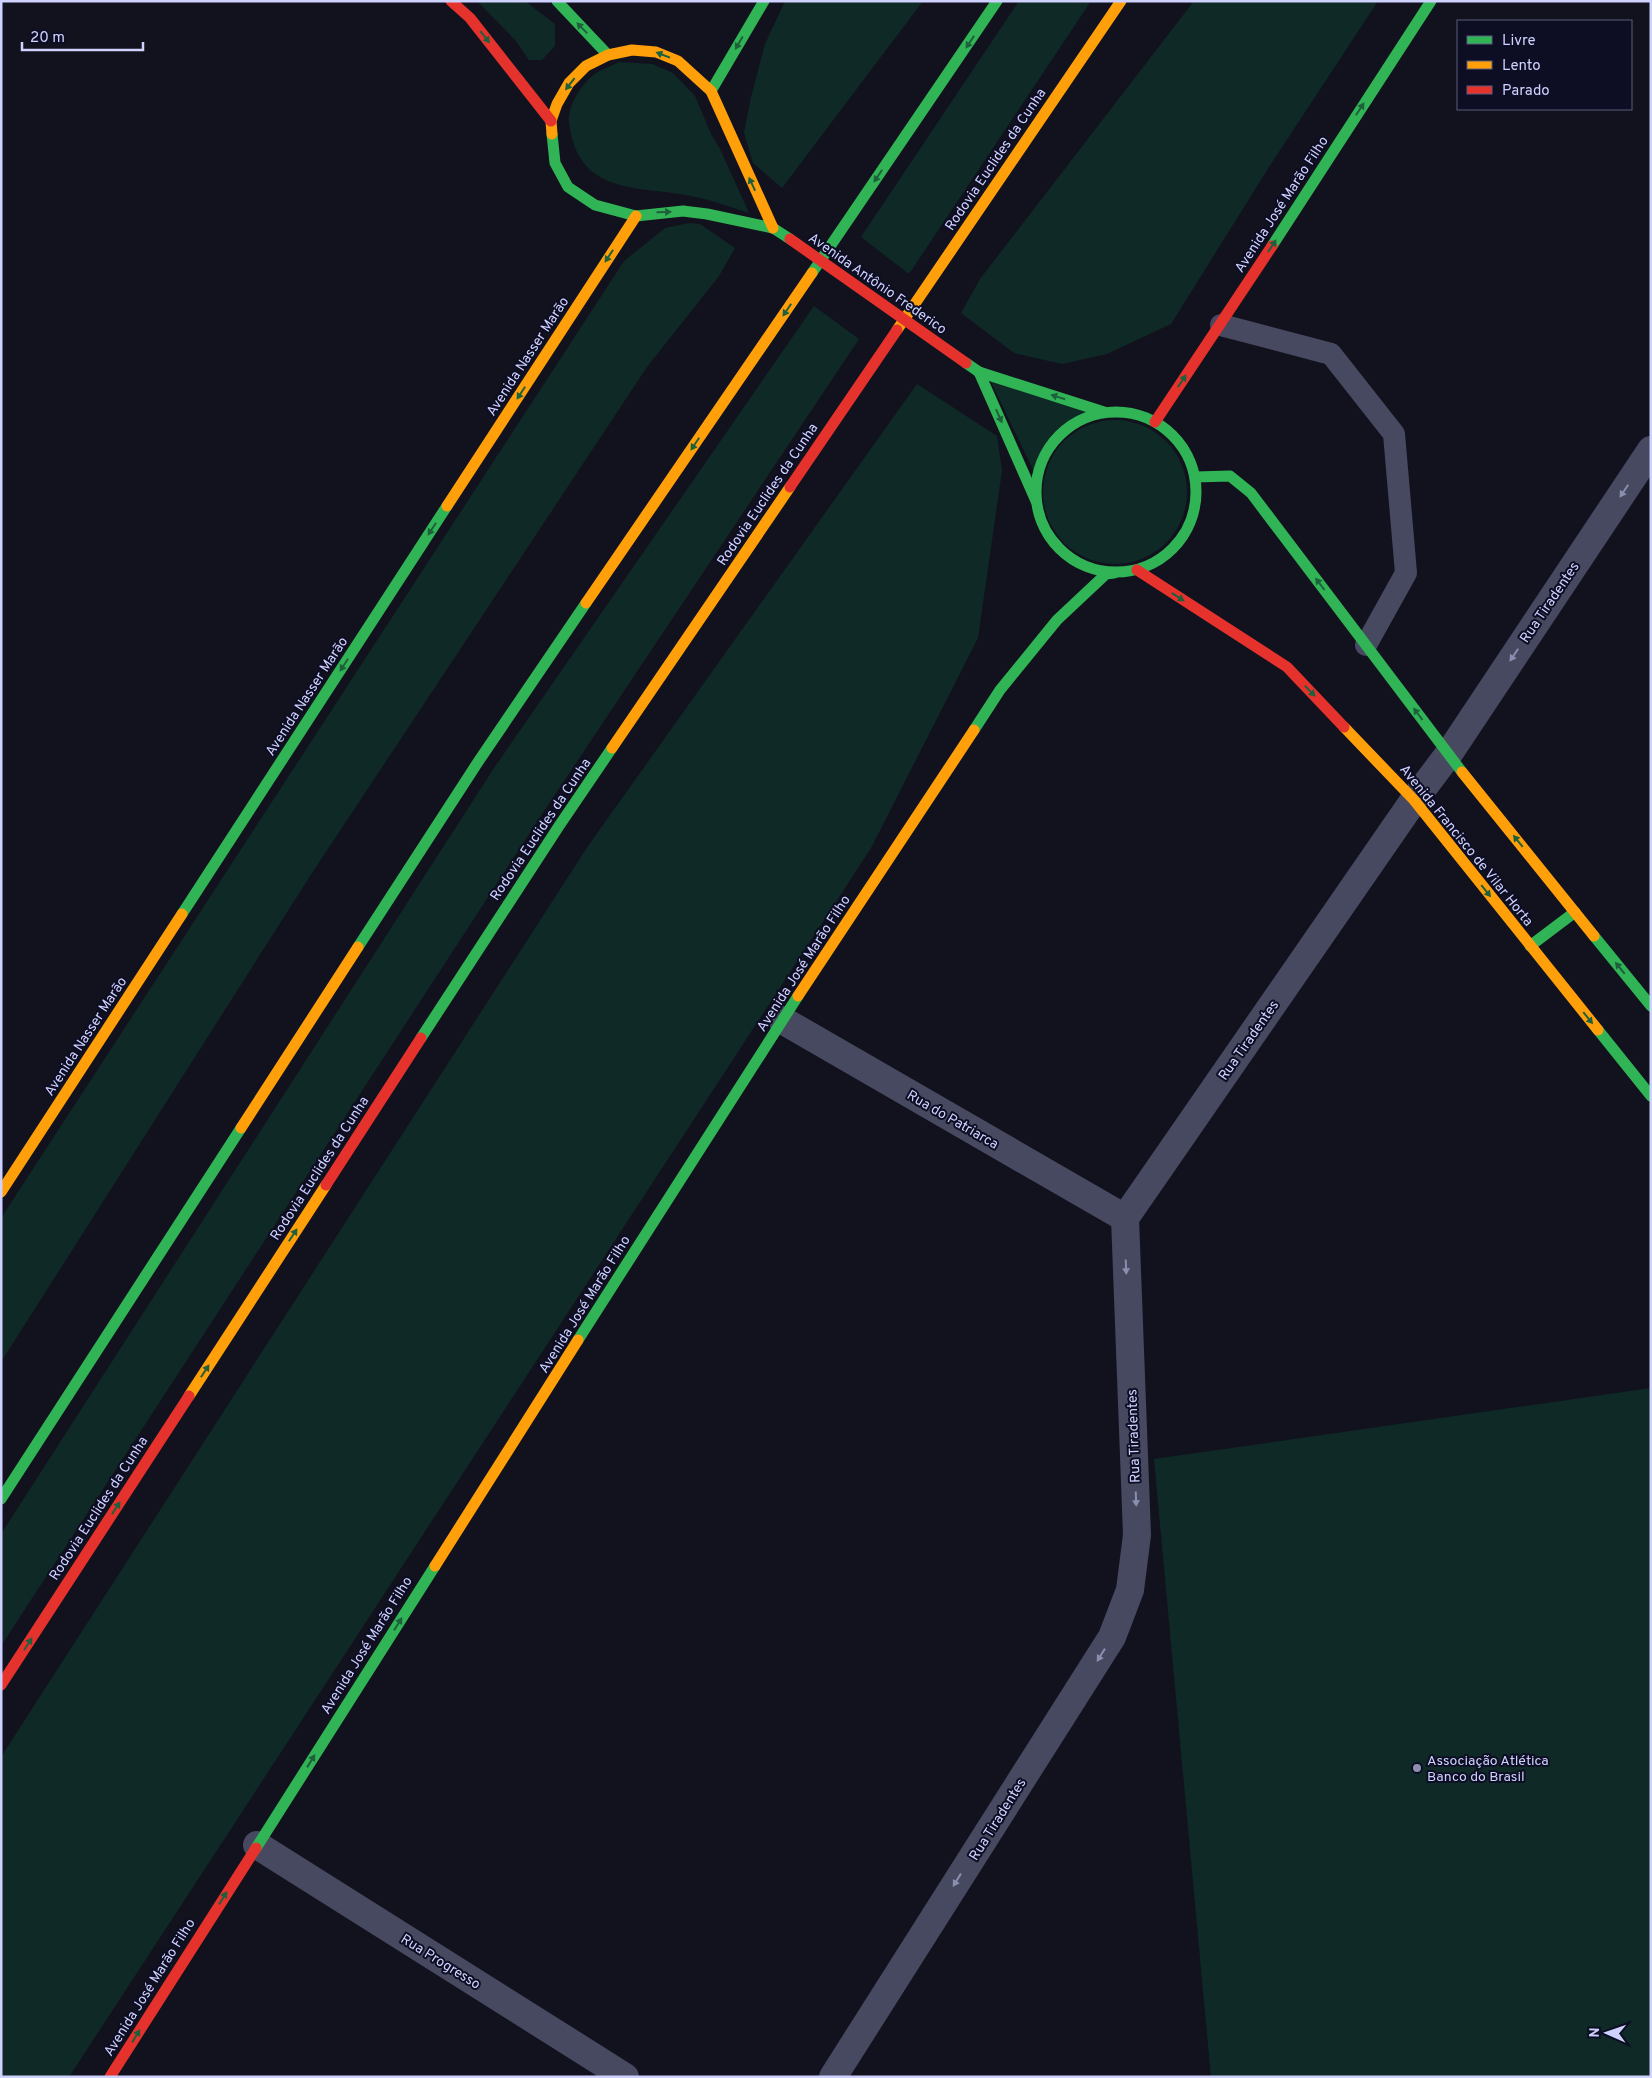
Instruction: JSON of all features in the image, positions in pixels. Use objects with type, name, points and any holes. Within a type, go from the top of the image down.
[{"type":"main road","points":[[452,1],[470,18],[550,121]]},
{"type":"main road","points":[[556,1],[608,55]]},
{"type":"main road","points":[[711,91],[764,1]]},
{"type":"main road","points":[[1,1500],[478,762],[997,1]]},
{"type":"main road","name":"Avenida José Marão Filho","points":[[1155,422],[1221,325],[1431,1]]},
{"type":"main road","name":"Rodovia Euclides da Cunha","points":[[1,1685],[559,826],[1120,3]]},
{"type":"main road","name":"Avenida Antônio Frederico","points":[[773,228],[711,91],[678,61],[656,52],[632,50],[608,55],[586,66],[569,83],[556,104],[550,121],[555,163],[568,187],[595,205],[636,216],[683,212],[707,214],[773,228],[979,372]]},
{"type":"main road","name":"Avenida Nasser Marão","points":[[5,1178],[636,216]]},
{"type":"main road","points":[[979,372],[1104,412],[1130,413],[1155,422],[1174,436],[1188,454],[1195,477],[1196,507],[1185,535],[1164,557],[1137,570],[1114,573],[1092,570],[1071,559],[1054,544],[1043,524],[1037,502],[979,372]]},
{"type":"main road","points":[[1037,502],[1038,478],[1046,454],[1051,447],[1061,434],[1081,420],[1104,412]]},
{"type":"main road","points":[[1195,477],[1230,476],[1251,493],[1448,755],[1651,1006]]},
{"type":"main road","name":"Avenida Francisco de Vilar Horta","points":[[1137,570],[1287,667],[1414,800],[1651,1096]]},
{"type":"main road","name":"Avenida José Marão Filho","points":[[110,2077],[782,1020],[1000,690],[1057,620],[1106,574],[1114,573]]},
{"type":"main road","points":[[1530,946],[1575,912]]},
{"type":"street","name":"Rua Tiradentes","points":[[832,2077],[1112,1637],[1130,1590],[1137,1535],[1124,1218],[1414,800],[1448,755],[1651,450]]},
{"type":"street","name":"Rua do Patriarca","points":[[782,1020],[1124,1218]]},
{"type":"street","name":"Rua Progresso","points":[[257,1845],[625,2077]]},
{"type":"lane","points":[[1221,325],[1331,354],[1394,434],[1406,574],[1366,645]]},
{"type":"green space","points":[[477,1],[525,1],[555,24],[555,46],[542,60],[529,60],[516,41]]},
{"type":"green space","points":[[785,1],[923,1],[782,188],[753,163],[744,133],[765,44]]},
{"type":"green space","points":[[1019,1],[1091,1],[909,274],[861,237]]},
{"type":"green space","points":[[1194,1],[1378,1],[1269,167],[1171,324],[1107,354],[1062,364],[1014,353],[961,313],[980,279]]},
{"type":"green space","points":[[619,62],[652,64],[673,73],[695,96],[749,213],[686,195],[628,187],[611,182],[596,174],[583,163],[574,146],[569,123],[573,101],[592,76]]},
{"type":"green space","points":[[689,223],[700,224],[735,248],[719,276],[647,367],[310,876],[1,1362],[1,1218],[624,261],[665,228]]},
{"type":"green space","points":[[814,306],[859,339],[542,814],[1,1646],[1,1534],[494,768]]},
{"type":"green space","points":[[990,380],[1088,412],[1061,430],[1054,438],[1044,455],[1036,476]]},
{"type":"green space","points":[[917,384],[997,436],[1002,470],[978,638],[871,848],[69,2077],[1,2077],[1,1757],[588,846]]},
{"type":"green space","points":[[1115,420],[1143,425],[1166,441],[1182,464],[1187,492],[1182,520],[1166,543],[1143,559],[1115,564],[1087,559],[1064,543],[1048,520],[1043,492],[1048,464],[1064,441],[1087,425]]},
{"type":"green space","name":"Associação Atlética Banco do Brasil","points":[[1651,1388],[1651,2077],[1211,2077],[1154,1459]]},
{"type":"traffic: fast","points":[[557,1],[608,55]]},
{"type":"traffic: fast","points":[[711,91],[764,1]]},
{"type":"traffic: fast","points":[[812,273],[997,1]]},
{"type":"traffic: fast","points":[[1272,246],[1431,1]]},
{"type":"traffic: fast","points":[[552,134],[555,163],[568,187],[595,205],[636,216],[683,211],[707,214],[773,228],[790,239]]},
{"type":"traffic: fast","points":[[966,363],[979,372],[1104,412]]},
{"type":"traffic: fast","points":[[979,372],[1036,501]]},
{"type":"traffic: fast","points":[[1108,412],[1124,412],[1154,421],[1173,435],[1190,461],[1196,484],[1196,492],[1196,500],[1190,523],[1173,549],[1154,563],[1139,569],[1124,572],[1108,572],[1078,563],[1054,543],[1045,530],[1039,515],[1036,500],[1036,484],[1045,454],[1065,430],[1078,421],[1093,415],[1108,412]]},
{"type":"traffic: fast","points":[[1195,477],[1230,476],[1251,493],[1462,772]]},
{"type":"traffic: fast","points":[[182,914],[447,506]]},
{"type":"traffic: fast","points":[[974,730],[1000,690],[1057,620],[1106,574],[1114,573]]},
{"type":"traffic: fast","points":[[358,947],[478,762],[586,603]]},
{"type":"traffic: fast","points":[[421,1038],[612,748]]},
{"type":"traffic: fast","points":[[1530,946],[1575,912]]},
{"type":"traffic: fast","points":[[1594,936],[1651,1006]]},
{"type":"traffic: fast","points":[[578,1340],[798,996]]},
{"type":"traffic: fast","points":[[1598,1030],[1651,1096]]},
{"type":"traffic: fast","points":[[1,1499],[241,1128]]},
{"type":"traffic: fast","points":[[256,1848],[435,1566]]},
{"type":"traffic: slow","points":[[897,330],[1121,1]]},
{"type":"traffic: slow","points":[[552,134],[551,121],[557,104],[569,83],[586,66],[608,55],[632,50],[656,52],[678,61],[711,91],[773,228]]},
{"type":"traffic: slow","points":[[447,506],[636,216]]},
{"type":"traffic: slow","points":[[586,603],[812,273]]},
{"type":"traffic: slow","points":[[612,748],[790,487]]},
{"type":"traffic: slow","points":[[1344,727],[1414,800],[1598,1030]]},
{"type":"traffic: slow","points":[[798,996],[974,730]]},
{"type":"traffic: slow","points":[[1462,772],[1594,936]]},
{"type":"traffic: slow","points":[[1,1192],[182,914]]},
{"type":"traffic: slow","points":[[241,1128],[358,947]]},
{"type":"traffic: slow","points":[[189,1396],[326,1185]]},
{"type":"traffic: slow","points":[[435,1566],[578,1340]]},
{"type":"traffic: jam","points":[[451,1],[470,18],[551,121]]},
{"type":"traffic: jam","points":[[790,239],[966,363]]},
{"type":"traffic: jam","points":[[1155,422],[1272,246]]},
{"type":"traffic: jam","points":[[790,487],[897,330]]},
{"type":"traffic: jam","points":[[1137,570],[1287,667],[1344,727]]},
{"type":"traffic: jam","points":[[326,1185],[421,1038]]},
{"type":"traffic: jam","points":[[1,1685],[189,1396]]},
{"type":"traffic: jam","points":[[110,2077],[256,1848]]},
{"type":"place","name":"Associação Atlética Banco do Brasil","points":[[1417,1768]]}]
